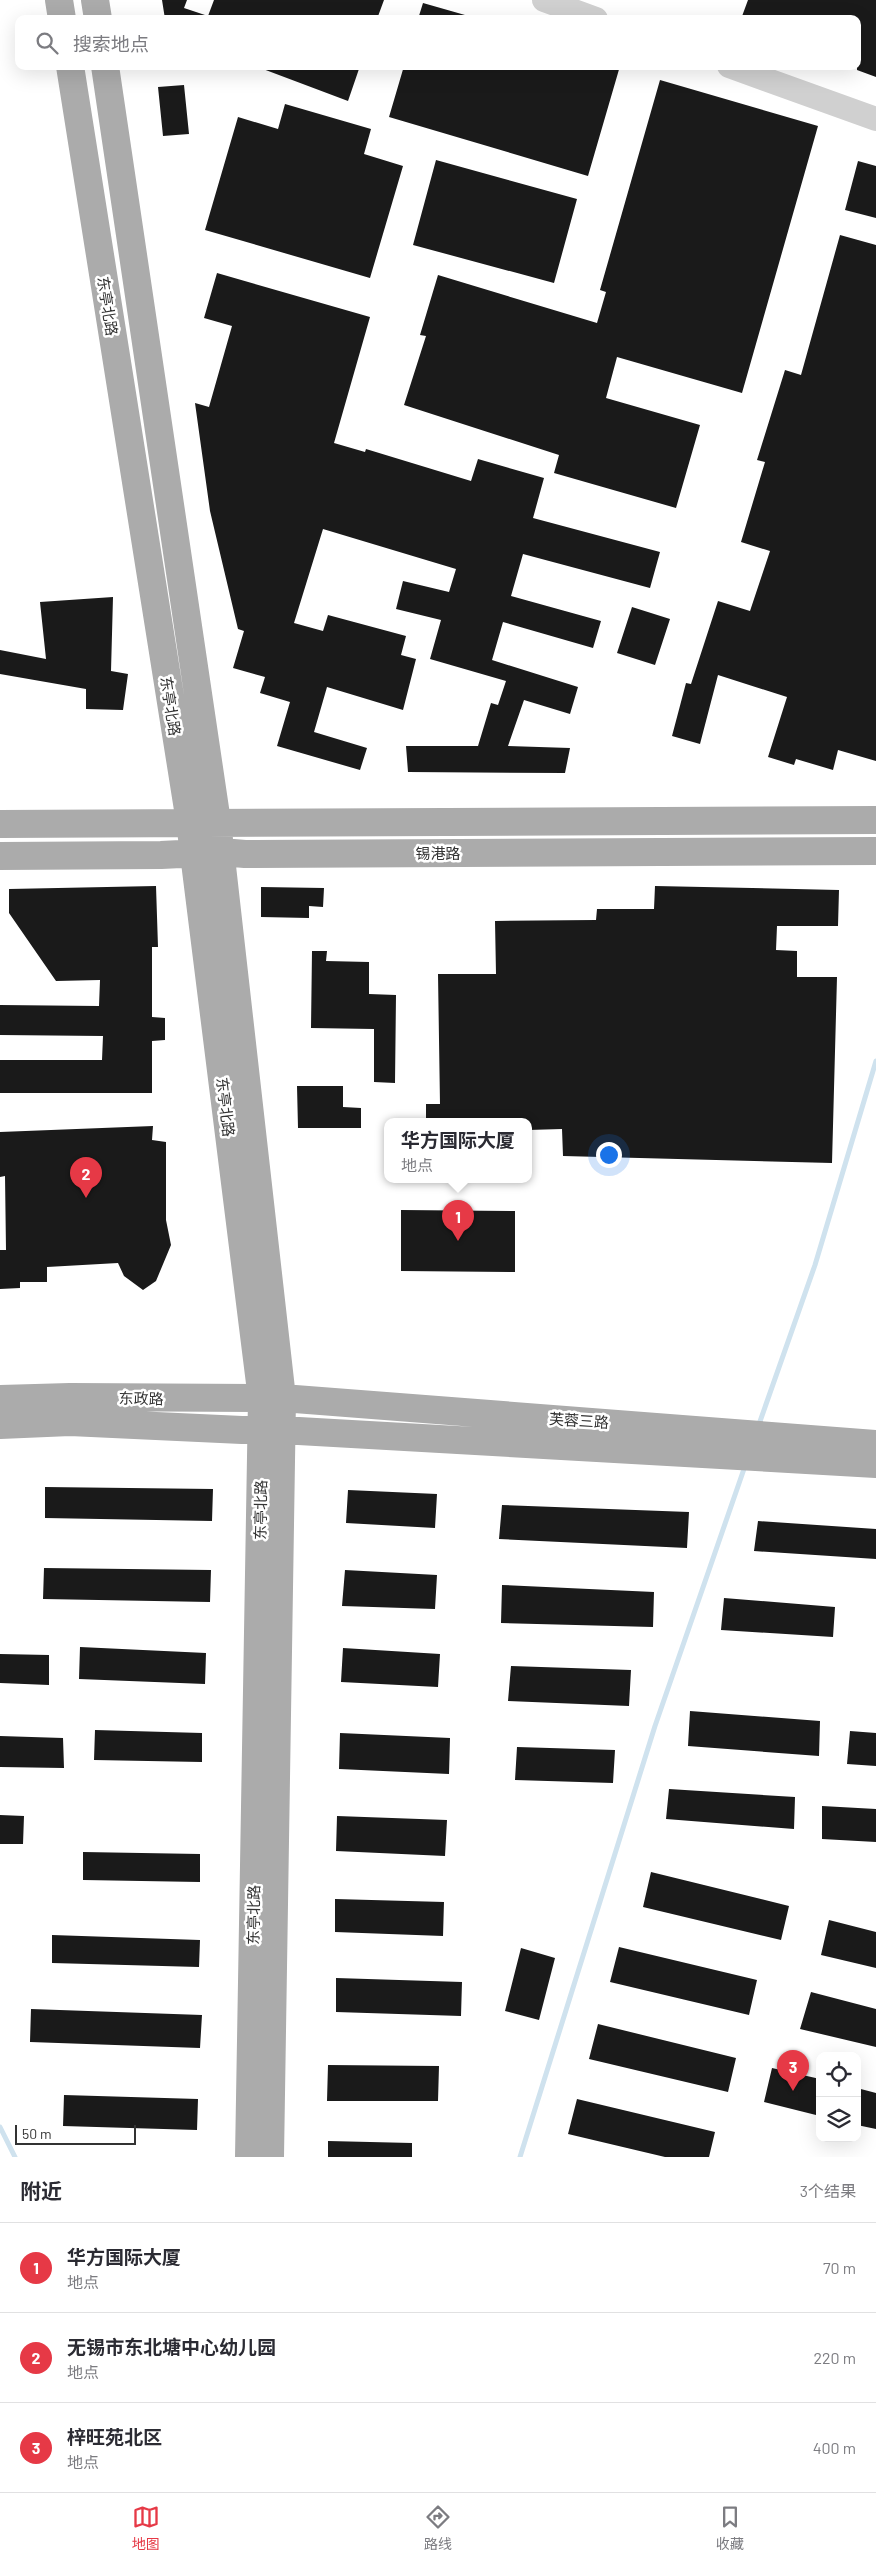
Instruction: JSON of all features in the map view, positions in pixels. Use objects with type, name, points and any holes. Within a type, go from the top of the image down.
[{"type":"main road","points":[[59,0],[61,15]]},
{"type":"main road","points":[[95,0],[97,15]]},
{"type":"main road","name":"东亭北路","points":[[71,70],[190,822],[272,1399]]},
{"type":"main road","name":"东亭北路","points":[[106,70],[221,852],[272,1399],[249,2157]]},
{"type":"main road","name":"锡港路","points":[[0,824],[876,820]]},
{"type":"main road","name":"锡港路","points":[[0,856],[221,852],[255,854],[876,851]]},
{"type":"main road","name":"东政路","points":[[0,1399],[80,1397],[272,1399]]},
{"type":"main road","name":"芙蓉三路","points":[[272,1399],[704,1442],[795,1449],[876,1464]]},
{"type":"main road","name":"东政路","points":[[0,1425],[70,1422],[271,1430]]},
{"type":"main road","name":"东亭北路","points":[[270,2157],[271,1430]]},
{"type":"main road","name":"芙蓉三路","points":[[271,1430],[704,1442]]},
{"type":"main road","name":"芙蓉三路","points":[[795,1449],[876,1444]]},
{"type":"lane","points":[[544,0],[585,15]]},
{"type":"lane","points":[[740,70],[876,119]]},
{"type":"building","points":[[162,0],[187,0],[184,8],[205,15],[164,15]]},
{"type":"building","points":[[214,0],[384,0],[378,15],[208,15]]},
{"type":"building","points":[[748,0],[876,0],[876,77],[857,70],[861,70],[861,15],[742,15]]},
{"type":"building","points":[[423,3],[465,15],[419,15]]},
{"type":"building","points":[[266,70],[359,70],[348,101]]},
{"type":"building","points":[[403,70],[619,70],[588,176],[389,117]]},
{"type":"building","points":[[660,80],[818,126],[742,393],[617,357],[606,398],[700,425],[676,508],[554,473],[559,455],[404,405],[426,336],[420,335],[438,275],[597,323],[606,292],[600,290]]},
{"type":"building","points":[[184,85],[189,134],[163,136],[158,87]]},
{"type":"building","points":[[285,104],[371,129],[364,154],[403,166],[370,278],[205,230],[238,117],[278,129]]},
{"type":"building","points":[[436,160],[577,199],[554,283],[413,245]]},
{"type":"building","points":[[858,161],[876,166],[876,218],[845,210]]},
{"type":"building","points":[[840,235],[876,245],[876,761],[838,750],[833,770],[796,759],[794,765],[768,757],[787,697],[718,675],[700,744],[672,736],[686,683],[691,684],[718,601],[750,611],[770,551],[741,542],[765,462],[757,460],[785,370],[801,375]]},
{"type":"building","points":[[217,273],[370,317],[334,443],[365,452],[366,449],[471,481],[478,459],[544,478],[533,518],[660,552],[650,588],[523,554],[511,596],[601,621],[593,648],[503,622],[492,660],[578,687],[570,714],[524,700],[508,746],[570,748],[565,773],[408,772],[406,746],[478,746],[491,703],[498,705],[506,681],[430,659],[441,620],[396,609],[403,581],[449,592],[456,569],[323,529],[294,623],[323,631],[328,615],[406,636],[401,655],[416,659],[403,710],[327,687],[314,732],[367,748],[360,770],[277,746],[290,702],[260,693],[265,677],[233,668],[244,631],[238,629],[210,511],[195,403],[209,407],[232,326],[204,318]]},
{"type":"building","points":[[113,597],[111,671],[128,674],[123,710],[86,709],[86,689],[0,674],[0,650],[46,659],[40,602]]},
{"type":"building","points":[[632,607],[670,619],[655,665],[617,653]]},
{"type":"building","points":[[156,886],[158,947],[152,947],[152,1017],[165,1018],[165,1040],[152,1041],[152,1093],[0,1093],[0,1060],[102,1060],[103,1036],[0,1035],[0,1005],[99,1006],[100,980],[56,981],[9,913],[9,889]]},
{"type":"building","points":[[655,886],[839,890],[838,926],[777,926],[776,950],[797,951],[797,977],[837,977],[832,1163],[563,1156],[562,1129],[532,1130],[532,1118],[426,1118],[426,1104],[440,1104],[438,974],[496,974],[495,921],[596,920],[597,909],[654,909]]},
{"type":"building","points":[[261,887],[324,888],[323,907],[309,906],[309,918],[261,917]]},
{"type":"building","points":[[312,951],[327,951],[326,961],[369,962],[369,994],[396,995],[395,1083],[374,1082],[374,1029],[311,1028]]},
{"type":"building","points":[[297,1086],[343,1086],[343,1107],[361,1108],[361,1128],[298,1128]]},
{"type":"building","points":[[153,1126],[152,1140],[166,1142],[166,1220],[171,1245],[156,1281],[143,1290],[124,1276],[118,1263],[47,1267],[47,1282],[20,1282],[20,1288],[0,1289],[0,1250],[6,1250],[5,1176],[0,1177],[0,1132]]},
{"type":"building","points":[[401,1210],[515,1211],[515,1272],[401,1271]]},
{"type":"building","points":[[45,1487],[213,1489],[212,1521],[45,1518]]},
{"type":"building","points":[[348,1490],[437,1494],[435,1528],[346,1523]]},
{"type":"building","points":[[502,1505],[689,1512],[687,1548],[499,1539]]},
{"type":"building","points":[[758,1521],[876,1529],[876,1559],[754,1551]]},
{"type":"building","points":[[44,1568],[211,1570],[210,1602],[43,1599]]},
{"type":"building","points":[[345,1570],[437,1575],[435,1609],[342,1606]]},
{"type":"building","points":[[502,1585],[654,1592],[653,1627],[501,1623]]},
{"type":"building","points":[[724,1598],[835,1607],[833,1637],[721,1630]]},
{"type":"building","points":[[80,1647],[206,1653],[205,1684],[79,1679]]},
{"type":"building","points":[[343,1648],[440,1654],[438,1687],[341,1682]]},
{"type":"building","points":[[0,1654],[49,1655],[49,1685],[0,1683]]},
{"type":"building","points":[[511,1666],[631,1670],[629,1706],[508,1701]]},
{"type":"building","points":[[690,1711],[820,1721],[819,1756],[688,1746]]},
{"type":"building","points":[[95,1730],[202,1733],[202,1762],[94,1760]]},
{"type":"building","points":[[850,1731],[876,1733],[876,1766],[847,1764]]},
{"type":"building","points":[[340,1733],[450,1738],[449,1774],[339,1769]]},
{"type":"building","points":[[0,1736],[63,1738],[64,1768],[0,1767]]},
{"type":"building","points":[[517,1747],[615,1750],[613,1783],[515,1780]]},
{"type":"building","points":[[669,1789],[795,1797],[794,1829],[666,1819]]},
{"type":"building","points":[[822,1806],[876,1809],[876,1842],[822,1839]]},
{"type":"building","points":[[0,1815],[24,1816],[23,1844],[0,1844]]},
{"type":"building","points":[[337,1816],[447,1820],[445,1856],[336,1851]]},
{"type":"building","points":[[83,1852],[200,1854],[200,1882],[83,1880]]},
{"type":"building","points":[[651,1872],[789,1906],[781,1940],[643,1907]]},
{"type":"building","points":[[335,1899],[444,1902],[443,1936],[335,1932]]},
{"type":"building","points":[[829,1920],[876,1932],[876,1968],[821,1955]]},
{"type":"building","points":[[52,1935],[200,1940],[199,1967],[52,1963]]},
{"type":"building","points":[[619,1947],[757,1980],[749,2015],[610,1982]]},
{"type":"building","points":[[521,1948],[555,1958],[539,2020],[505,2011]]},
{"type":"building","points":[[336,1978],[462,1982],[461,2016],[336,2012]]},
{"type":"building","points":[[811,1992],[876,2009],[876,2047],[800,2029]]},
{"type":"building","points":[[31,2009],[202,2015],[200,2048],[30,2042]]},
{"type":"building","points":[[598,2024],[736,2058],[728,2092],[589,2059]]},
{"type":"building","points":[[328,2065],[439,2066],[438,2101],[327,2101]]},
{"type":"building","points":[[772,2068],[816,2078],[816,2115],[764,2102]]},
{"type":"building","points":[[861,2089],[876,2093],[876,2129],[861,2126]]},
{"type":"building","points":[[64,2095],[198,2099],[197,2130],[63,2126]]},
{"type":"building","points":[[577,2099],[715,2132],[709,2157],[665,2157],[568,2134]]},
{"type":"building","points":[[328,2141],[412,2143],[412,2157],[328,2157]]},
{"type":"waterway","points":[[758,1427],[815,1265],[876,1061]]},
{"type":"waterway","points":[[520,2157],[655,1726],[745,1466]]},
{"type":"waterway","points":[[0,2127],[15,2157]]},
{"type":"place","name":"无锡市东北塘中心幼儿园","points":[[86,1198]]},
{"type":"place","name":"华方国际大厦","points":[[458,1241]]},
{"type":"place","name":"梓旺苑北区","points":[[793,2091]]}]
